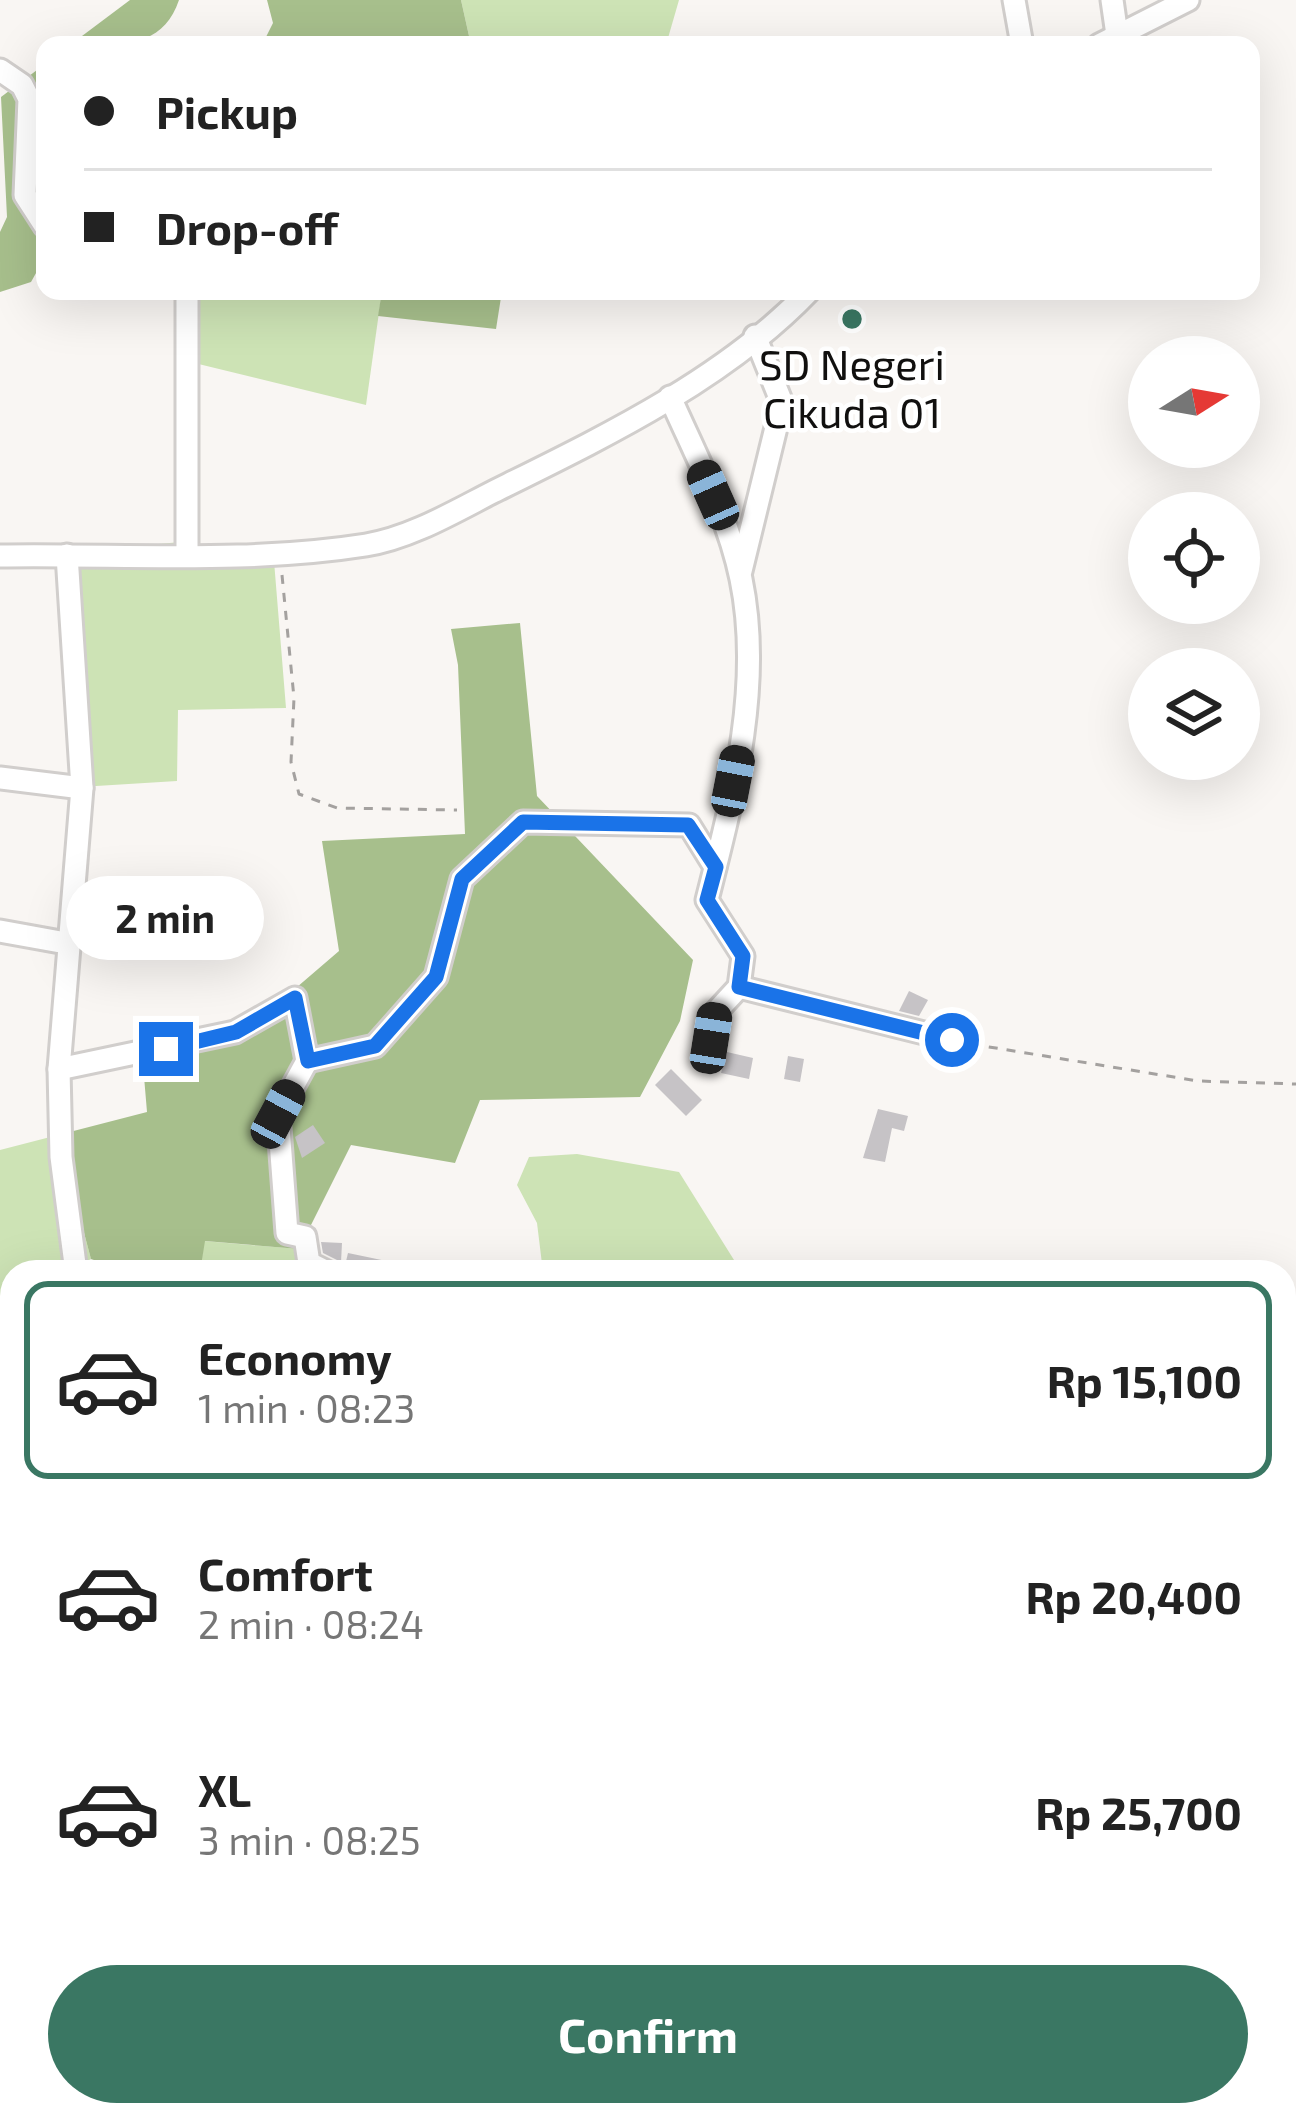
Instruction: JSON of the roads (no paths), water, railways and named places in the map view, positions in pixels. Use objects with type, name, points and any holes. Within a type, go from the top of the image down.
[{"type":"street","points":[[1014,0],[1020,36]]},
{"type":"street","points":[[1108,36],[1112,0]]},
{"type":"street","points":[[1116,36],[1188,0]]},
{"type":"street","points":[[0,70],[22,85],[29,99],[25,195],[36,212]]},
{"type":"street","points":[[187,300],[187,554]]},
{"type":"street","points":[[0,556],[280,555],[373,544],[432,522],[603,437],[670,397],[798,300]]},
{"type":"street","points":[[740,573],[782,403],[754,336]]},
{"type":"street","points":[[670,397],[740,573],[750,695],[707,900],[743,956],[739,987],[715,1013],[712,1058]]},
{"type":"street","points":[[67,555],[82,788],[59,1069],[62,1157],[75,1260]]},
{"type":"street","points":[[0,778],[82,788]]},
{"type":"street","points":[[308,1061],[375,1046],[436,977],[462,879],[523,822],[688,825],[716,867]]},
{"type":"street","points":[[0,931],[66,943]]},
{"type":"street","points":[[739,987],[952,1040]]},
{"type":"street","points":[[59,1069],[236,1032],[295,998],[308,1061],[278,1114],[287,1233],[305,1237],[309,1260]]},
{"type":"place","name":"SD Negeri Cikuda 01","points":[[852,319]]}]
